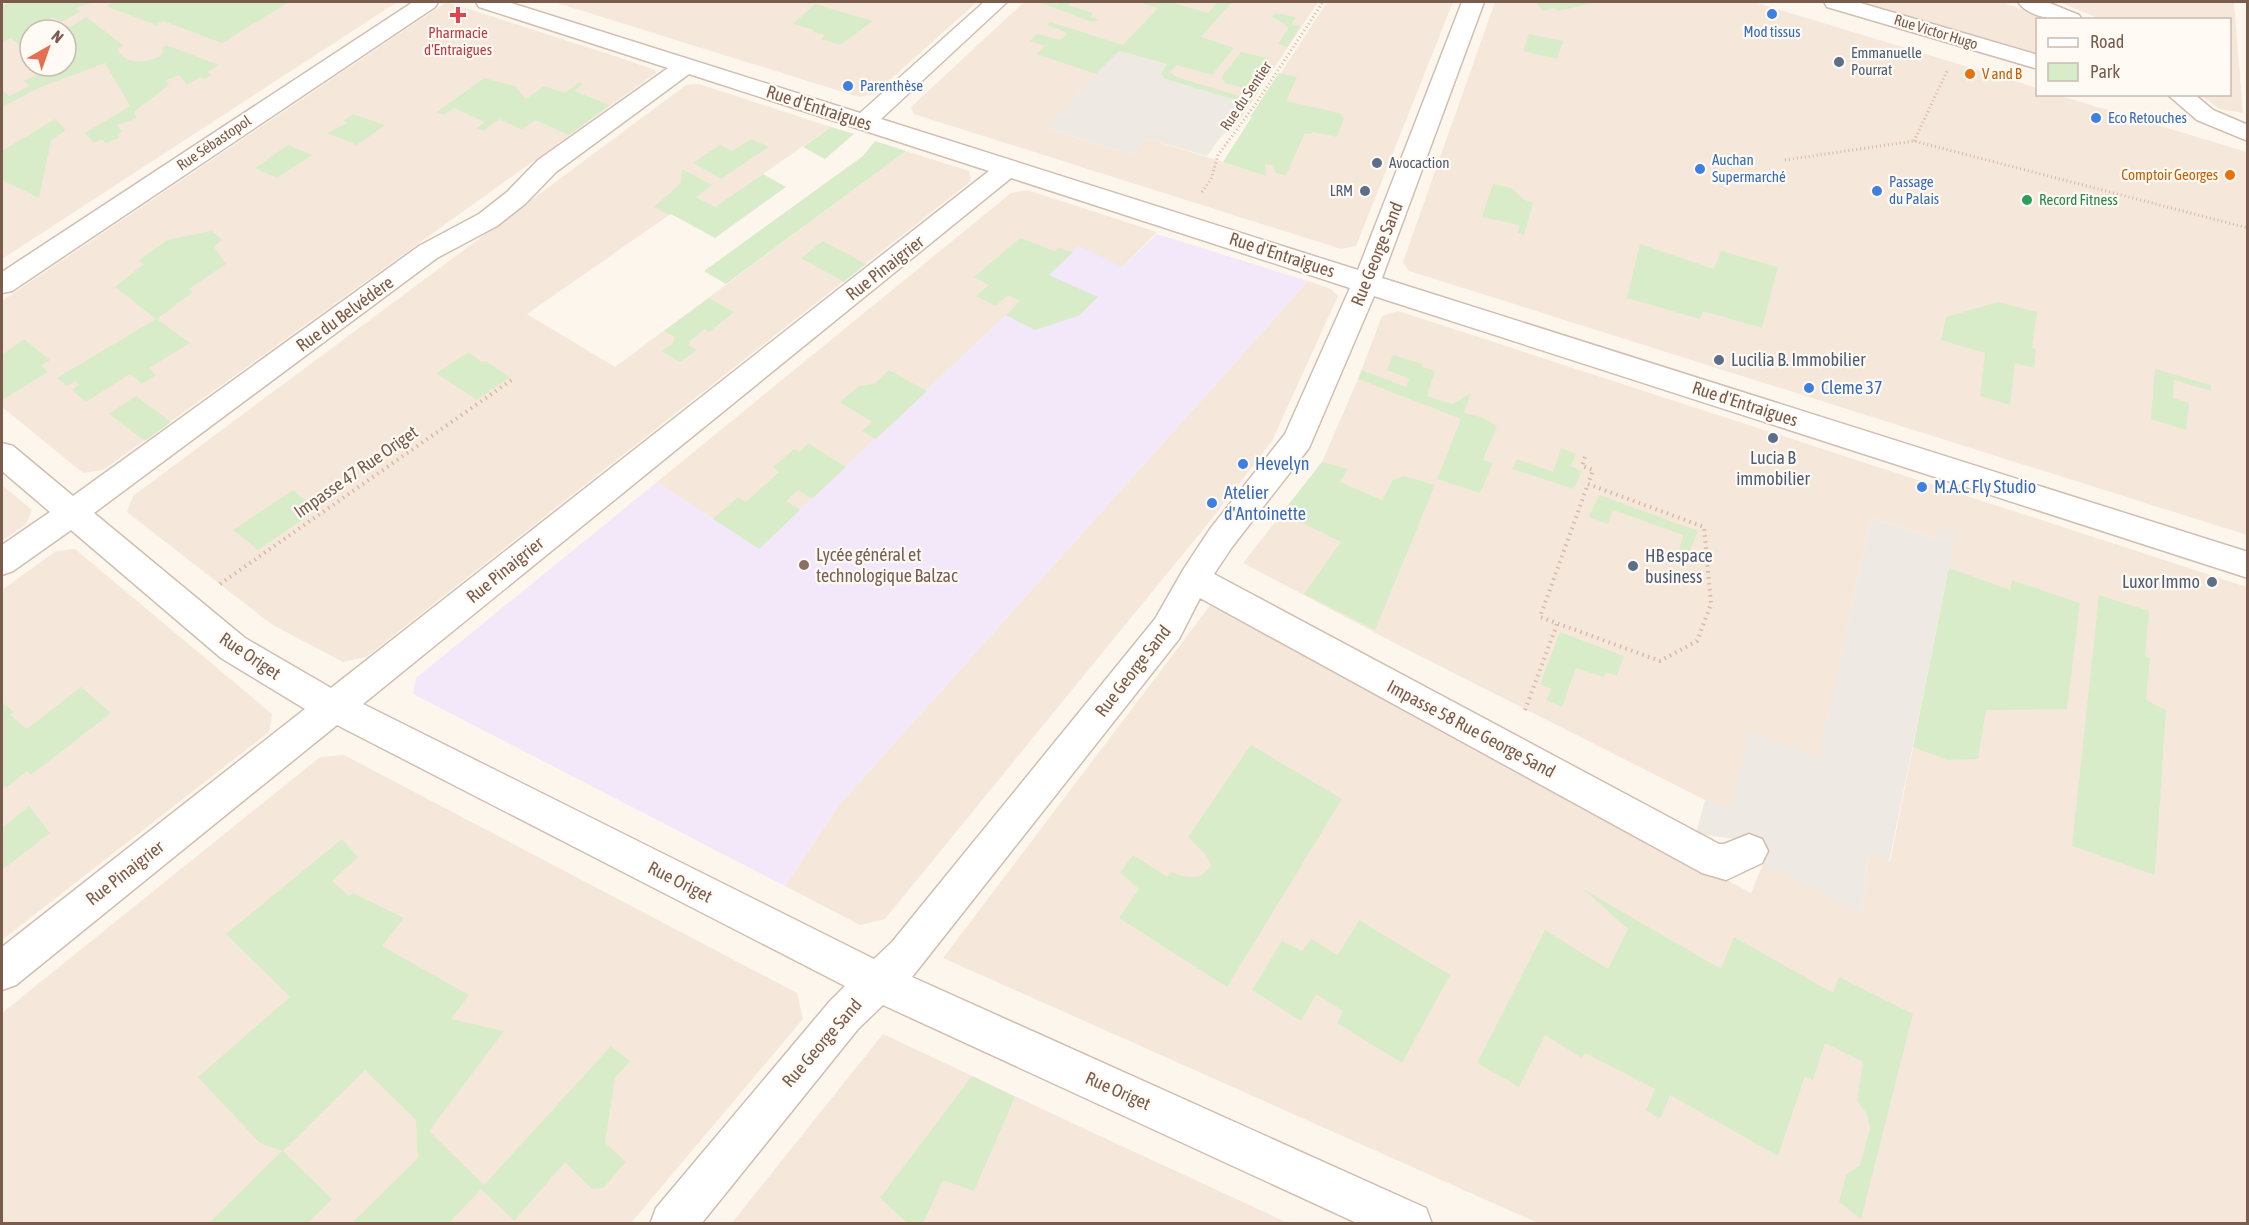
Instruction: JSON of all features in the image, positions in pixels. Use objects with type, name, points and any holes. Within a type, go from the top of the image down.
[{"type":"street","name":"Rue Sébastopol","points":[[2,284],[428,2]]},
{"type":"street","name":"Rue d'Entraigues","points":[[487,2],[2247,565]]},
{"type":"street","points":[[864,122],[996,2]]},
{"type":"street","name":"Rue George Sand","points":[[672,1224],[844,1015],[906,956],[922,936],[1167,629],[1194,579],[1221,538],[1298,440],[1366,282],[1473,2]]},
{"type":"street","name":"Rue Victor Hugo","points":[[1835,2],[2036,62]]},
{"type":"street","points":[[2029,2],[2066,18]]},
{"type":"street","name":"Rue du Belvédère","points":[[2,562],[428,252],[488,220],[516,198],[547,166],[687,65]]},
{"type":"street","points":[[2181,96],[2205,114],[2247,134]]},
{"type":"street","name":"Rue Pinaigrier","points":[[2,971],[987,187],[1007,168]]},
{"type":"street","name":"Rue Origet","points":[[2,454],[233,648],[313,696],[878,982],[1410,1224]]},
{"type":"street","name":"Impasse 58 Rue George Sand","points":[[1194,579],[1715,861],[1726,862],[1749,850]]},
{"type":"path","name":"Rue du Sentier","points":[[1199,197],[1211,179],[1218,155],[1257,102],[1323,2]]},
{"type":"path","points":[[1914,141],[1952,62]]},
{"type":"path","points":[[1785,160],[1914,141],[2247,228]]},
{"type":"path","name":"Impasse 47 Rue Origet","points":[[215,588],[513,379]]},
{"type":"path","points":[[1585,457],[1582,466],[1593,470],[1540,617],[1660,661],[1697,641],[1711,604],[1704,528],[1588,484]]},
{"type":"path","points":[[1510,750],[1557,624]]},
{"type":"shaded area","points":[[2,2],[397,2],[2,259]]},
{"type":"shaded area","points":[[554,2],[977,2],[874,94],[859,97]]},
{"type":"shaded area","points":[[1024,2],[1318,2],[1250,104],[1165,79],[1167,65],[1118,51],[1046,128],[1133,155],[1146,138],[1223,162],[1327,2],[1453,2],[1356,246],[1341,249],[914,114],[911,107]]},
{"type":"shaded area","points":[[1495,2],[1754,2],[2036,88],[2036,96],[2061,96],[2247,152],[2247,535],[1409,271],[1403,262]]},
{"type":"shaded area","points":[[1859,2],[2003,2],[2043,18],[2036,18],[2036,54]]},
{"type":"shaded area","points":[[2059,2],[2234,2],[2243,113],[2219,109],[2202,96],[2231,96],[2231,18],[2099,18]]},
{"type":"shaded area","points":[[445,3],[618,57],[655,70],[656,73],[103,470],[83,473],[2,407],[2,301]]},
{"type":"shaded area","points":[[1118,51],[1167,65],[1165,79],[1250,104],[1240,120],[1219,139],[1207,156],[1146,138],[1133,155],[1046,128]]},
{"type":"shaded area","points":[[699,84],[831,127],[715,207],[695,197],[527,314],[615,367],[906,151],[969,171],[971,181],[366,657],[343,662],[271,624],[127,512],[133,496],[686,85]]},
{"type":"shaded area","points":[[1027,190],[1157,232],[1122,267],[1021,301],[759,549],[657,482],[1011,193]]},
{"type":"shaded area","name":"Lycée général et technologique Balzac","points":[[1157,234],[1308,281],[839,805],[785,886],[413,694],[416,678],[657,482],[759,548],[1079,246],[1122,267]]},
{"type":"shaded area","points":[[1308,281],[1331,289],[1338,296],[1272,441],[1210,521],[885,919],[860,925],[785,886],[839,805]]},
{"type":"shaded area","points":[[1398,311],[2247,587],[2247,1223],[1538,1223],[943,958],[1212,603],[1751,893],[1763,864],[1862,913],[1868,854],[1890,862],[1949,568],[1936,539],[1871,518],[1819,758],[1729,808],[1705,800],[1408,650],[1243,563],[1322,462],[1382,316]]},
{"type":"shaded area","points":[[2,485],[32,510],[26,524],[2,541]]},
{"type":"shaded area","points":[[1871,518],[1936,539],[1938,528],[1956,534],[1889,862],[1868,854],[1862,914],[1763,864],[1736,839],[1696,834],[1705,800],[1730,808],[1750,732],[1819,757]]},
{"type":"shaded area","points":[[75,549],[272,714],[269,732],[2,940],[2,590],[56,551]]},
{"type":"shaded area","points":[[344,755],[797,993],[803,1019],[631,1223],[2,1224],[2,1013],[320,757]]},
{"type":"shaded area","points":[[883,1034],[1087,1130],[1288,1223],[731,1224]]},
{"type":"green space","points":[[10,2],[94,2],[76,8],[80,12],[69,18],[18,18],[18,44],[11,38],[2,42],[2,6]]},
{"type":"green space","points":[[114,2],[289,2],[222,43],[163,21],[156,25],[106,6]]},
{"type":"green space","points":[[1039,2],[1057,4],[1071,2],[1068,5],[1093,13],[1090,17],[1100,20],[1092,22]]},
{"type":"green space","points":[[1139,2],[1171,2],[1208,13],[1218,2],[1232,2],[1201,37],[1234,48],[1212,75],[1177,65],[1170,72],[1176,77],[1253,100],[1250,104],[1165,79],[1161,73],[1167,64],[1119,51],[1096,74],[1036,54],[1045,46],[1030,41],[1037,34],[1061,40],[1067,33],[1047,25],[1050,22],[1123,45],[1158,8]]},
{"type":"green space","points":[[1541,2],[1598,2],[1558,11],[1554,8],[1543,11],[1537,4]]},
{"type":"green space","points":[[815,4],[873,21],[840,45],[821,39],[825,35],[813,32],[814,30],[793,24]]},
{"type":"green space","points":[[1276,13],[1296,17],[1292,24],[1301,26],[1287,47],[1278,44],[1288,29],[1285,24],[1272,17]]},
{"type":"green space","points":[[86,17],[123,45],[117,49],[131,61],[149,60],[160,56],[163,53],[162,48],[166,45],[219,65],[208,72],[212,75],[205,79],[200,77],[187,85],[179,75],[166,80],[169,85],[134,112],[137,118],[117,125],[122,132],[117,134],[119,138],[106,143],[102,139],[94,143],[85,133],[130,106],[105,63],[78,73],[78,22]]},
{"type":"green space","points":[[1529,34],[1563,41],[1557,59],[1523,51]]},
{"type":"green space","points":[[1241,52],[1268,58],[1245,89],[1225,83],[1222,76]]},
{"type":"green space","points":[[1279,73],[1297,77],[1286,101],[1340,113],[1344,119],[1337,137],[1313,132],[1305,133],[1286,175],[1276,173],[1272,165],[1265,164],[1266,176],[1223,162],[1251,118],[1263,121],[1250,117]]},
{"type":"green space","points":[[30,78],[65,78],[43,86],[2,107],[2,90],[9,96],[30,86],[23,81]]},
{"type":"green space","points":[[484,78],[515,86],[526,99],[544,86],[565,93],[579,82],[583,84],[574,91],[610,105],[569,135],[535,120],[522,130],[499,119],[483,131],[477,128],[485,122],[454,108],[443,115],[437,112]]},
{"type":"green space","points":[[353,114],[384,126],[357,145],[327,133],[347,123],[343,121]]},
{"type":"green space","points":[[55,119],[66,130],[51,141],[39,198],[2,180],[2,151]]},
{"type":"green space","points":[[831,127],[854,134],[825,159],[803,147]]},
{"type":"green space","points":[[751,139],[769,147],[721,179],[693,163],[720,145],[732,151]]},
{"type":"green space","points":[[875,141],[906,151],[726,284],[704,271],[863,156]]},
{"type":"green space","points":[[288,145],[312,155],[277,178],[255,168]]},
{"type":"green space","points":[[682,169],[712,185],[696,197],[715,207],[763,174],[786,187],[715,238],[654,207],[681,183]]},
{"type":"green space","points":[[1493,184],[1512,188],[1523,199],[1533,203],[1524,235],[1518,233],[1519,225],[1482,217]]},
{"type":"green space","points":[[212,231],[222,240],[214,247],[226,264],[189,289],[193,292],[157,319],[190,343],[149,368],[156,375],[142,384],[130,374],[86,402],[72,390],[79,385],[75,381],[67,386],[57,378],[156,319],[115,287],[144,264],[138,261],[167,240]]},
{"type":"green space","points":[[1020,238],[1055,251],[1058,248],[1073,252],[1049,275],[1098,297],[1080,315],[1035,330],[1006,315],[1020,301],[1008,295],[996,306],[976,296],[989,285],[974,277]]},
{"type":"green space","points":[[823,241],[866,264],[844,282],[801,258]]},
{"type":"green space","points":[[1640,244],[1714,269],[1721,251],[1778,267],[1762,328],[1703,311],[1700,319],[1627,298]]},
{"type":"green space","points":[[709,298],[734,312],[709,332],[704,329],[690,341],[689,346],[697,350],[680,362],[662,351],[673,343],[674,337],[664,331]]},
{"type":"green space","points":[[1998,302],[2037,312],[2032,348],[2036,349],[2034,368],[2015,363],[2010,405],[1980,396],[1985,353],[1941,340],[1946,317]]},
{"type":"green space","points":[[24,339],[50,360],[41,366],[48,372],[2,400],[2,355]]},
{"type":"green space","points":[[469,352],[481,362],[486,361],[510,377],[477,400],[436,373]]},
{"type":"green space","points":[[1393,355],[1422,364],[1422,367],[1435,371],[1427,396],[1452,404],[1471,393],[1464,413],[1481,417],[1497,426],[1483,460],[1493,463],[1480,493],[1437,479],[1461,419],[1358,379],[1362,370],[1406,387],[1409,379],[1387,370]]},
{"type":"green space","points":[[2155,369],[2211,385],[2211,391],[2174,380],[2173,398],[2189,403],[2186,430],[2151,419]]},
{"type":"green space","points":[[889,370],[927,391],[876,439],[862,431],[872,422],[840,402],[859,386],[874,384]]},
{"type":"green space","points":[[136,396],[171,422],[145,441],[109,414]]},
{"type":"green space","points":[[808,443],[846,467],[812,499],[798,490],[786,501],[800,510],[759,549],[713,519],[738,497],[746,502],[779,472],[773,467],[794,449],[800,452]]},
{"type":"green space","points":[[1561,448],[1576,454],[1571,466],[1582,471],[1574,489],[1512,469],[1517,459],[1553,472]]},
{"type":"green space","points":[[1322,462],[1348,469],[1340,482],[1382,500],[1393,480],[1404,476],[1435,485],[1375,630],[1304,594],[1341,542],[1282,513]]},
{"type":"green space","points":[[293,490],[317,510],[258,550],[233,530]]},
{"type":"green space","points":[[1599,495],[1698,531],[1687,558],[1678,554],[1683,535],[1613,510],[1608,524],[1589,517]]},
{"type":"green space","points":[[1949,568],[2010,590],[2012,580],[2080,603],[2067,709],[1986,710],[1978,759],[1947,760],[1913,747]]},
{"type":"green space","points":[[2099,595],[2149,611],[2145,656],[2150,658],[2146,700],[2166,710],[2155,875],[2072,846]]},
{"type":"green space","points":[[1560,632],[1624,656],[1617,676],[1606,672],[1604,677],[1576,668],[1562,707],[1546,700],[1552,689],[1540,684]]},
{"type":"green space","points":[[81,687],[111,713],[31,775],[27,771],[6,788],[2,784],[2,702],[14,712],[10,715],[27,729]]},
{"type":"green space","points":[[1251,745],[1342,799],[1227,987],[1119,918],[1139,889],[1120,873],[1133,855],[1167,877],[1171,872],[1193,877],[1207,870],[1211,865],[1206,855],[1188,837]]},
{"type":"green space","points":[[29,806],[50,833],[2,870],[2,828]]},
{"type":"green space","points":[[342,839],[358,857],[332,881],[349,896],[353,893],[404,918],[382,946],[469,995],[451,1019],[504,1031],[429,1131],[484,1185],[611,1046],[630,1061],[615,1078],[605,1143],[626,1162],[603,1188],[592,1189],[565,1162],[514,1221],[481,1189],[449,1223],[352,1223],[418,1158],[416,1120],[365,1070],[283,1151],[332,1199],[308,1223],[209,1223],[282,1151],[260,1143],[198,1077],[290,997],[226,934]]},
{"type":"green space","points":[[1583,889],[1721,969],[1734,937],[1833,993],[1839,977],[1913,1014],[1861,1219],[1839,1202],[1846,1175],[1860,1165],[1870,1129],[1867,1114],[1857,1101],[1863,1062],[1825,1043],[1813,1080],[1805,1076],[1778,1156],[1670,1095],[1660,1119],[1646,1110],[1655,1089],[1585,1053],[1582,1058],[1545,1035],[1519,1087],[1477,1063],[1545,930],[1608,969],[1628,929]]},
{"type":"green space","points":[[1359,920],[1450,975],[1402,1063],[1337,1023],[1343,1011],[1316,994],[1301,1021],[1252,990],[1282,941],[1302,951],[1311,939],[1338,955]]},
{"type":"green space","points":[[972,1076],[1015,1097],[974,1191],[943,1180],[923,1223],[907,1223],[880,1198]]},
{"type":"place","name":"Mod tissus","points":[[1772,14]]},
{"type":"place","name":"Pharmacie d'Entraigues","points":[[458,15]]},
{"type":"place","name":"Emmanuelle Pourrat","points":[[1839,62]]},
{"type":"place","name":"V and B","points":[[1970,74]]},
{"type":"place","name":"Parenthèse","points":[[848,86]]},
{"type":"place","name":"Eco Retouches","points":[[2096,118]]},
{"type":"place","name":"Avocaction","points":[[1377,163]]},
{"type":"place","name":"Auchan Supermarché","points":[[1700,169]]},
{"type":"place","name":"Comptoir Georges","points":[[2230,175]]},
{"type":"place","name":"LRM","points":[[1365,191]]},
{"type":"place","name":"Passage du Palais","points":[[1877,191]]},
{"type":"place","name":"Record Fitness","points":[[2027,200]]},
{"type":"place","name":"Lucilia B. Immobilier","points":[[1719,360]]},
{"type":"place","name":"Cleme 37","points":[[1809,388]]},
{"type":"place","name":"Lucia B immobilier","points":[[1773,438]]},
{"type":"place","name":"Hevelyn","points":[[1243,464]]},
{"type":"place","name":"M.A.C Fly Studio","points":[[1922,487]]},
{"type":"place","name":"Atelier d'Antoinette","points":[[1212,503]]},
{"type":"place","name":"Lycée général et technologique Balzac","points":[[804,565]]},
{"type":"place","name":"HB espace business","points":[[1633,566]]},
{"type":"place","name":"Luxor Immo","points":[[2212,582]]}]
